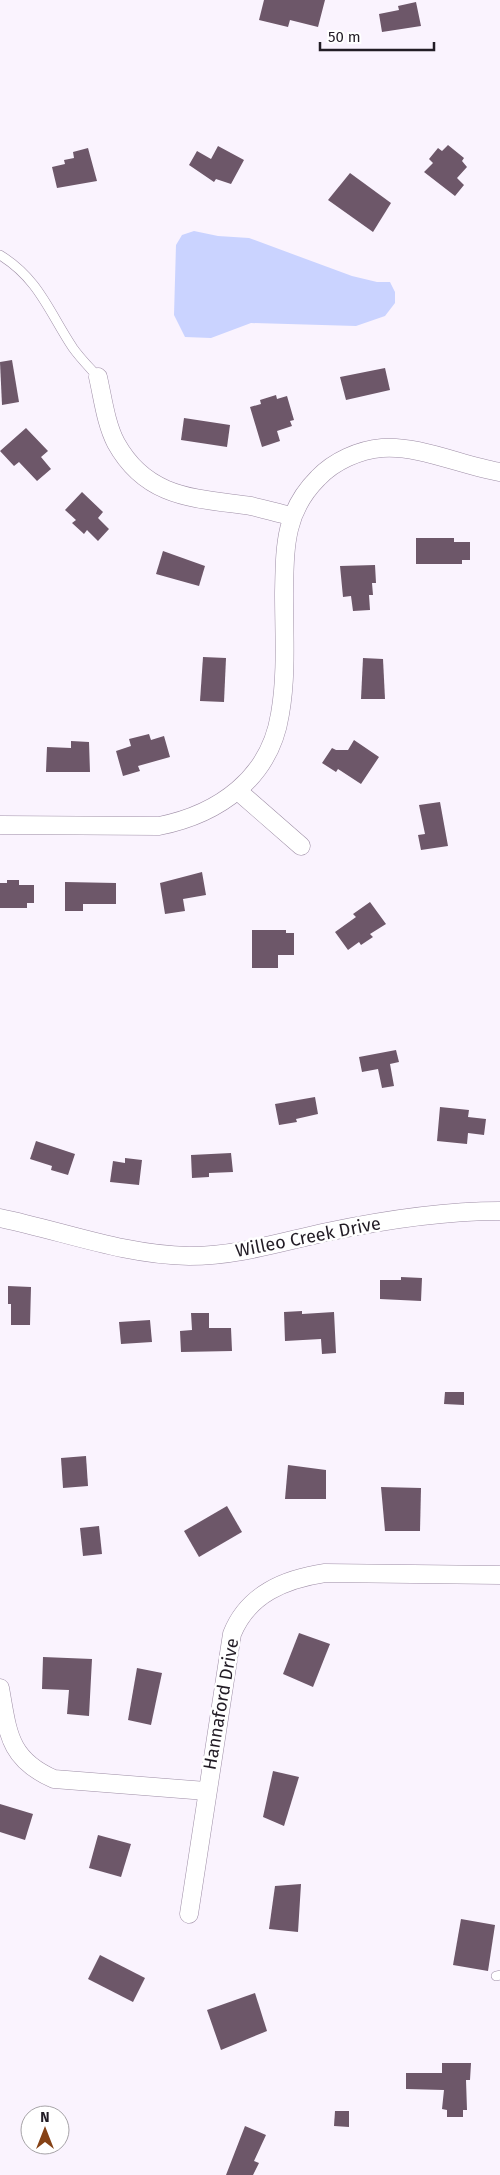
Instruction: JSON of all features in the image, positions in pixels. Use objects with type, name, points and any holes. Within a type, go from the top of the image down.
[{"type":"street","points":[[98,377],[116,442],[130,463],[148,480],[167,491],[184,497],[253,507],[291,516]]},
{"type":"street","points":[[0,826],[159,826],[182,822],[202,814],[238,791],[254,773],[266,755],[280,715],[283,694],[285,548],[291,516],[306,490],[326,470],[352,455],[382,448],[409,450],[475,468],[500,472]]},
{"type":"street","points":[[238,791],[301,846]]},
{"type":"street","name":"Willeo Creek Drive","points":[[0,1218],[118,1249],[190,1256],[251,1251],[374,1223],[439,1214],[500,1211]]},
{"type":"street","name":"Hannaford Drive","points":[[189,1914],[206,1791],[232,1634],[238,1618],[264,1594],[281,1584],[302,1576],[325,1573],[500,1576]]},
{"type":"street","points":[[0,1688],[9,1739],[17,1754],[39,1772],[54,1779],[206,1791]]},
{"type":"lane","points":[[0,255],[12,262],[40,291],[73,348],[98,377]]},
{"type":"water","points":[[194,231],[218,236],[249,238],[352,276],[377,282],[390,282],[395,292],[395,303],[385,316],[356,326],[251,323],[211,338],[185,337],[174,315],[176,245],[182,235]]},
{"type":"building","points":[[264,0],[325,0],[318,27],[290,20],[288,27],[259,20]]},
{"type":"building","points":[[416,2],[421,26],[382,32],[379,14],[399,10],[398,6]]},
{"type":"building","points":[[448,145],[464,158],[462,161],[467,167],[457,178],[464,185],[455,196],[424,172],[433,163],[429,159],[438,148],[442,151]]},
{"type":"building","points":[[218,146],[244,160],[231,184],[216,179],[214,182],[189,165],[197,151],[211,159]]},
{"type":"building","points":[[88,148],[97,181],[57,188],[52,167],[65,164],[64,160],[74,158],[73,152]]},
{"type":"building","points":[[350,173],[391,203],[373,232],[328,200]]},
{"type":"building","points":[[12,360],[19,402],[2,405],[0,362]]},
{"type":"building","points":[[385,368],[390,390],[346,400],[340,377]]},
{"type":"building","points":[[276,395],[277,399],[287,396],[294,420],[290,421],[292,426],[277,431],[280,441],[262,447],[250,407],[261,404],[260,400]]},
{"type":"building","points":[[184,418],[230,425],[227,447],[181,440]]},
{"type":"building","points":[[26,428],[48,451],[41,457],[51,469],[37,481],[19,462],[14,466],[0,451]]},
{"type":"building","points":[[82,492],[103,512],[98,518],[109,529],[98,541],[87,530],[84,534],[72,523],[76,520],[65,510]]},
{"type":"building","points":[[416,538],[454,538],[454,542],[470,542],[470,560],[462,560],[462,564],[416,564]]},
{"type":"building","points":[[163,551],[205,566],[199,586],[156,574]]},
{"type":"building","points":[[375,565],[376,583],[372,583],[373,595],[369,595],[370,610],[353,611],[351,596],[343,597],[340,566]]},
{"type":"building","points":[[203,657],[226,658],[224,702],[200,701]]},
{"type":"building","points":[[363,658],[383,659],[385,699],[361,699]]},
{"type":"building","points":[[149,734],[151,740],[164,736],[170,757],[138,766],[140,771],[123,776],[116,751],[131,746],[129,739]]},
{"type":"building","points":[[354,740],[379,757],[361,784],[338,769],[336,772],[322,763],[332,748],[348,750]]},
{"type":"building","points":[[71,741],[89,742],[90,772],[46,772],[47,747],[71,748]]},
{"type":"building","points":[[440,802],[448,846],[421,850],[418,835],[425,834],[419,805]]},
{"type":"building","points":[[202,872],[206,895],[183,899],[185,911],[165,914],[160,883]]},
{"type":"building","points":[[7,880],[19,880],[19,885],[34,885],[34,903],[27,903],[27,908],[0,908],[0,883],[7,883]]},
{"type":"building","points":[[65,882],[116,883],[116,904],[83,904],[83,911],[65,911]]},
{"type":"building","points":[[370,902],[386,924],[370,934],[373,937],[361,945],[359,942],[348,950],[335,932],[356,917],[353,914]]},
{"type":"building","points":[[252,930],[286,930],[286,933],[294,933],[294,955],[278,955],[278,968],[252,968]]},
{"type":"building","points":[[396,1050],[399,1062],[390,1064],[394,1086],[382,1088],[378,1069],[362,1072],[359,1057]]},
{"type":"building","points":[[315,1097],[318,1114],[296,1119],[297,1122],[279,1125],[275,1104]]},
{"type":"building","points":[[440,1107],[469,1110],[468,1117],[486,1119],[484,1135],[468,1133],[467,1144],[437,1141]]},
{"type":"building","points":[[36,1141],[75,1154],[68,1175],[51,1170],[52,1166],[30,1159]]},
{"type":"building","points":[[231,1153],[233,1172],[209,1173],[209,1177],[192,1178],[191,1155]]},
{"type":"building","points":[[125,1158],[142,1160],[139,1185],[110,1182],[113,1161],[125,1163]]},
{"type":"building","points":[[401,1277],[422,1278],[421,1301],[380,1299],[380,1280],[401,1280]]},
{"type":"building","points":[[8,1286],[31,1287],[30,1325],[11,1325],[11,1304],[8,1304]]},
{"type":"building","points":[[302,1311],[302,1314],[334,1312],[336,1353],[322,1354],[321,1339],[285,1341],[284,1312]]},
{"type":"building","points":[[191,1313],[209,1313],[209,1328],[231,1328],[232,1351],[181,1352],[180,1331],[192,1330]]},
{"type":"building","points":[[150,1320],[152,1342],[121,1344],[119,1322]]},
{"type":"building","points":[[445,1392],[464,1392],[464,1405],[444,1404]]},
{"type":"building","points":[[86,1456],[88,1486],[63,1488],[61,1458]]},
{"type":"building","points":[[288,1465],[326,1470],[326,1499],[285,1499]]},
{"type":"building","points":[[381,1487],[421,1488],[420,1531],[385,1531]]},
{"type":"building","points":[[227,1506],[242,1532],[199,1557],[184,1531]]},
{"type":"building","points":[[99,1526],[102,1554],[83,1556],[80,1528]]},
{"type":"building","points":[[299,1633],[330,1644],[313,1687],[283,1674]]},
{"type":"building","points":[[43,1657],[92,1659],[89,1716],[67,1714],[69,1690],[42,1689]]},
{"type":"building","points":[[137,1668],[162,1673],[151,1725],[128,1720]]},
{"type":"building","points":[[273,1771],[299,1777],[284,1826],[263,1817]]},
{"type":"building","points":[[0,1804],[33,1814],[25,1840],[0,1832]]},
{"type":"building","points":[[98,1835],[131,1844],[121,1877],[89,1868]]},
{"type":"building","points":[[301,1884],[298,1932],[269,1929],[275,1886]]},
{"type":"building","points":[[461,1919],[495,1925],[488,1971],[453,1965]]},
{"type":"building","points":[[100,1955],[145,1978],[133,2002],[88,1979]]},
{"type":"building","points":[[255,1993],[267,2031],[221,2050],[207,2010]]},
{"type":"building","points":[[442,2063],[471,2063],[470,2080],[466,2080],[467,2110],[463,2110],[463,2117],[447,2117],[447,2110],[442,2109],[444,2090],[406,2089],[406,2073],[442,2073]]},
{"type":"building","points":[[335,2111],[349,2111],[349,2127],[334,2126]]},
{"type":"building","points":[[245,2126],[266,2135],[254,2161],[259,2163],[253,2175],[226,2175]]}]
